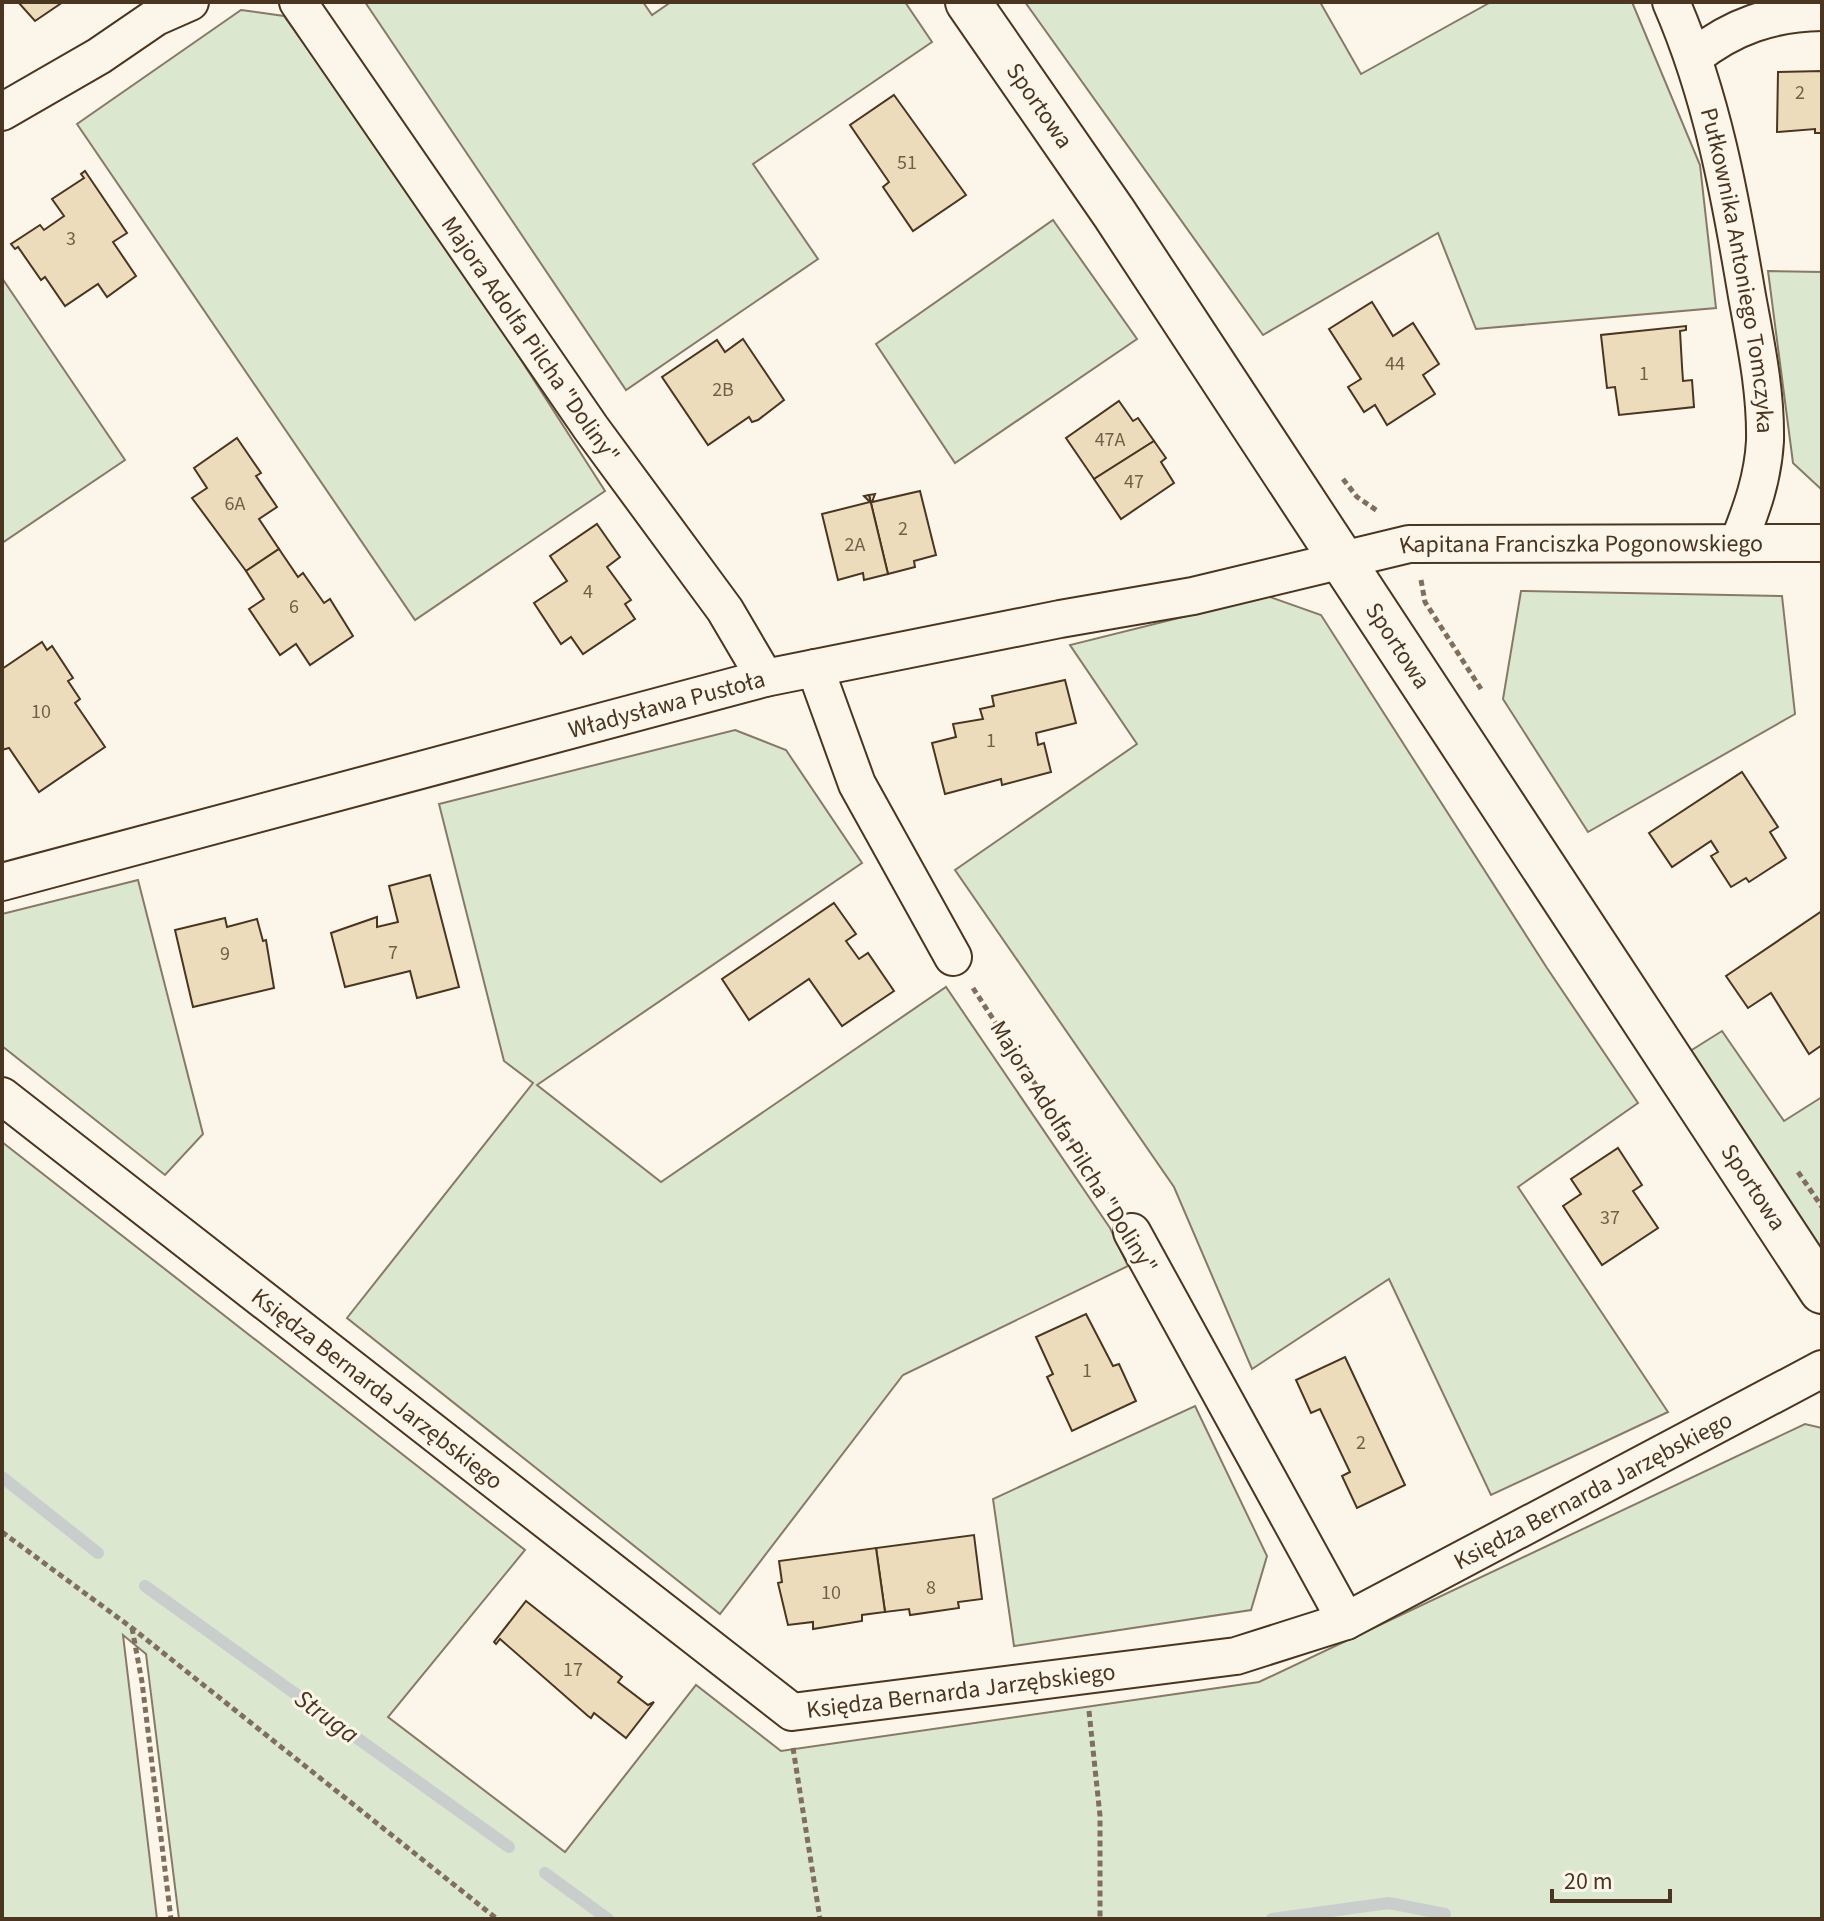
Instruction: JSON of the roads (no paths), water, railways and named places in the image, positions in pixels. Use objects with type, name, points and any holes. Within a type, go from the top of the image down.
[{"type":"street","points":[[2,112],[99,56],[156,17],[190,2]]},
{"type":"street","name":"Majora Adolfa Pilcha \"Doliny\"","points":[[298,2],[591,428],[725,610],[765,678]]},
{"type":"street","name":"Sportowa","points":[[968,2],[1114,213],[1822,1291]]},
{"type":"street","name":"Pułkownika Antoniego Tomczyka","points":[[1671,2],[1694,57],[1718,139],[1764,395],[1765,443],[1759,492],[1739,541]]},
{"type":"street","points":[[1694,57],[1721,35],[1758,19],[1822,12]]},
{"type":"street","name":"Kapitana Franciszka Pogonowskiego","points":[[1341,559],[1409,544],[1822,543]]},
{"type":"street","name":"Władysława Pustoła","points":[[2,882],[765,678],[1193,596],[1341,559]]},
{"type":"street","points":[[815,668],[857,784],[953,957]]},
{"type":"street","name":"Księdza Bernarda Jarzębskiego","points":[[2,1096],[794,1711],[1236,1656],[1346,1621],[1822,1369]]},
{"type":"street","name":"Majora Adolfa Pilcha \"Doliny\"","points":[[1132,1232],[1346,1621]]},
{"type":"waterway","name":"Struga","points":[[2,1477],[98,1553]]},
{"type":"waterway","name":"Struga","points":[[145,1586],[509,1847]]},
{"type":"waterway","name":"Struga","points":[[545,1873],[608,1919]]},
{"type":"waterway","name":"Struga","points":[[1272,1919],[1389,1903],[1445,1914]]}]
